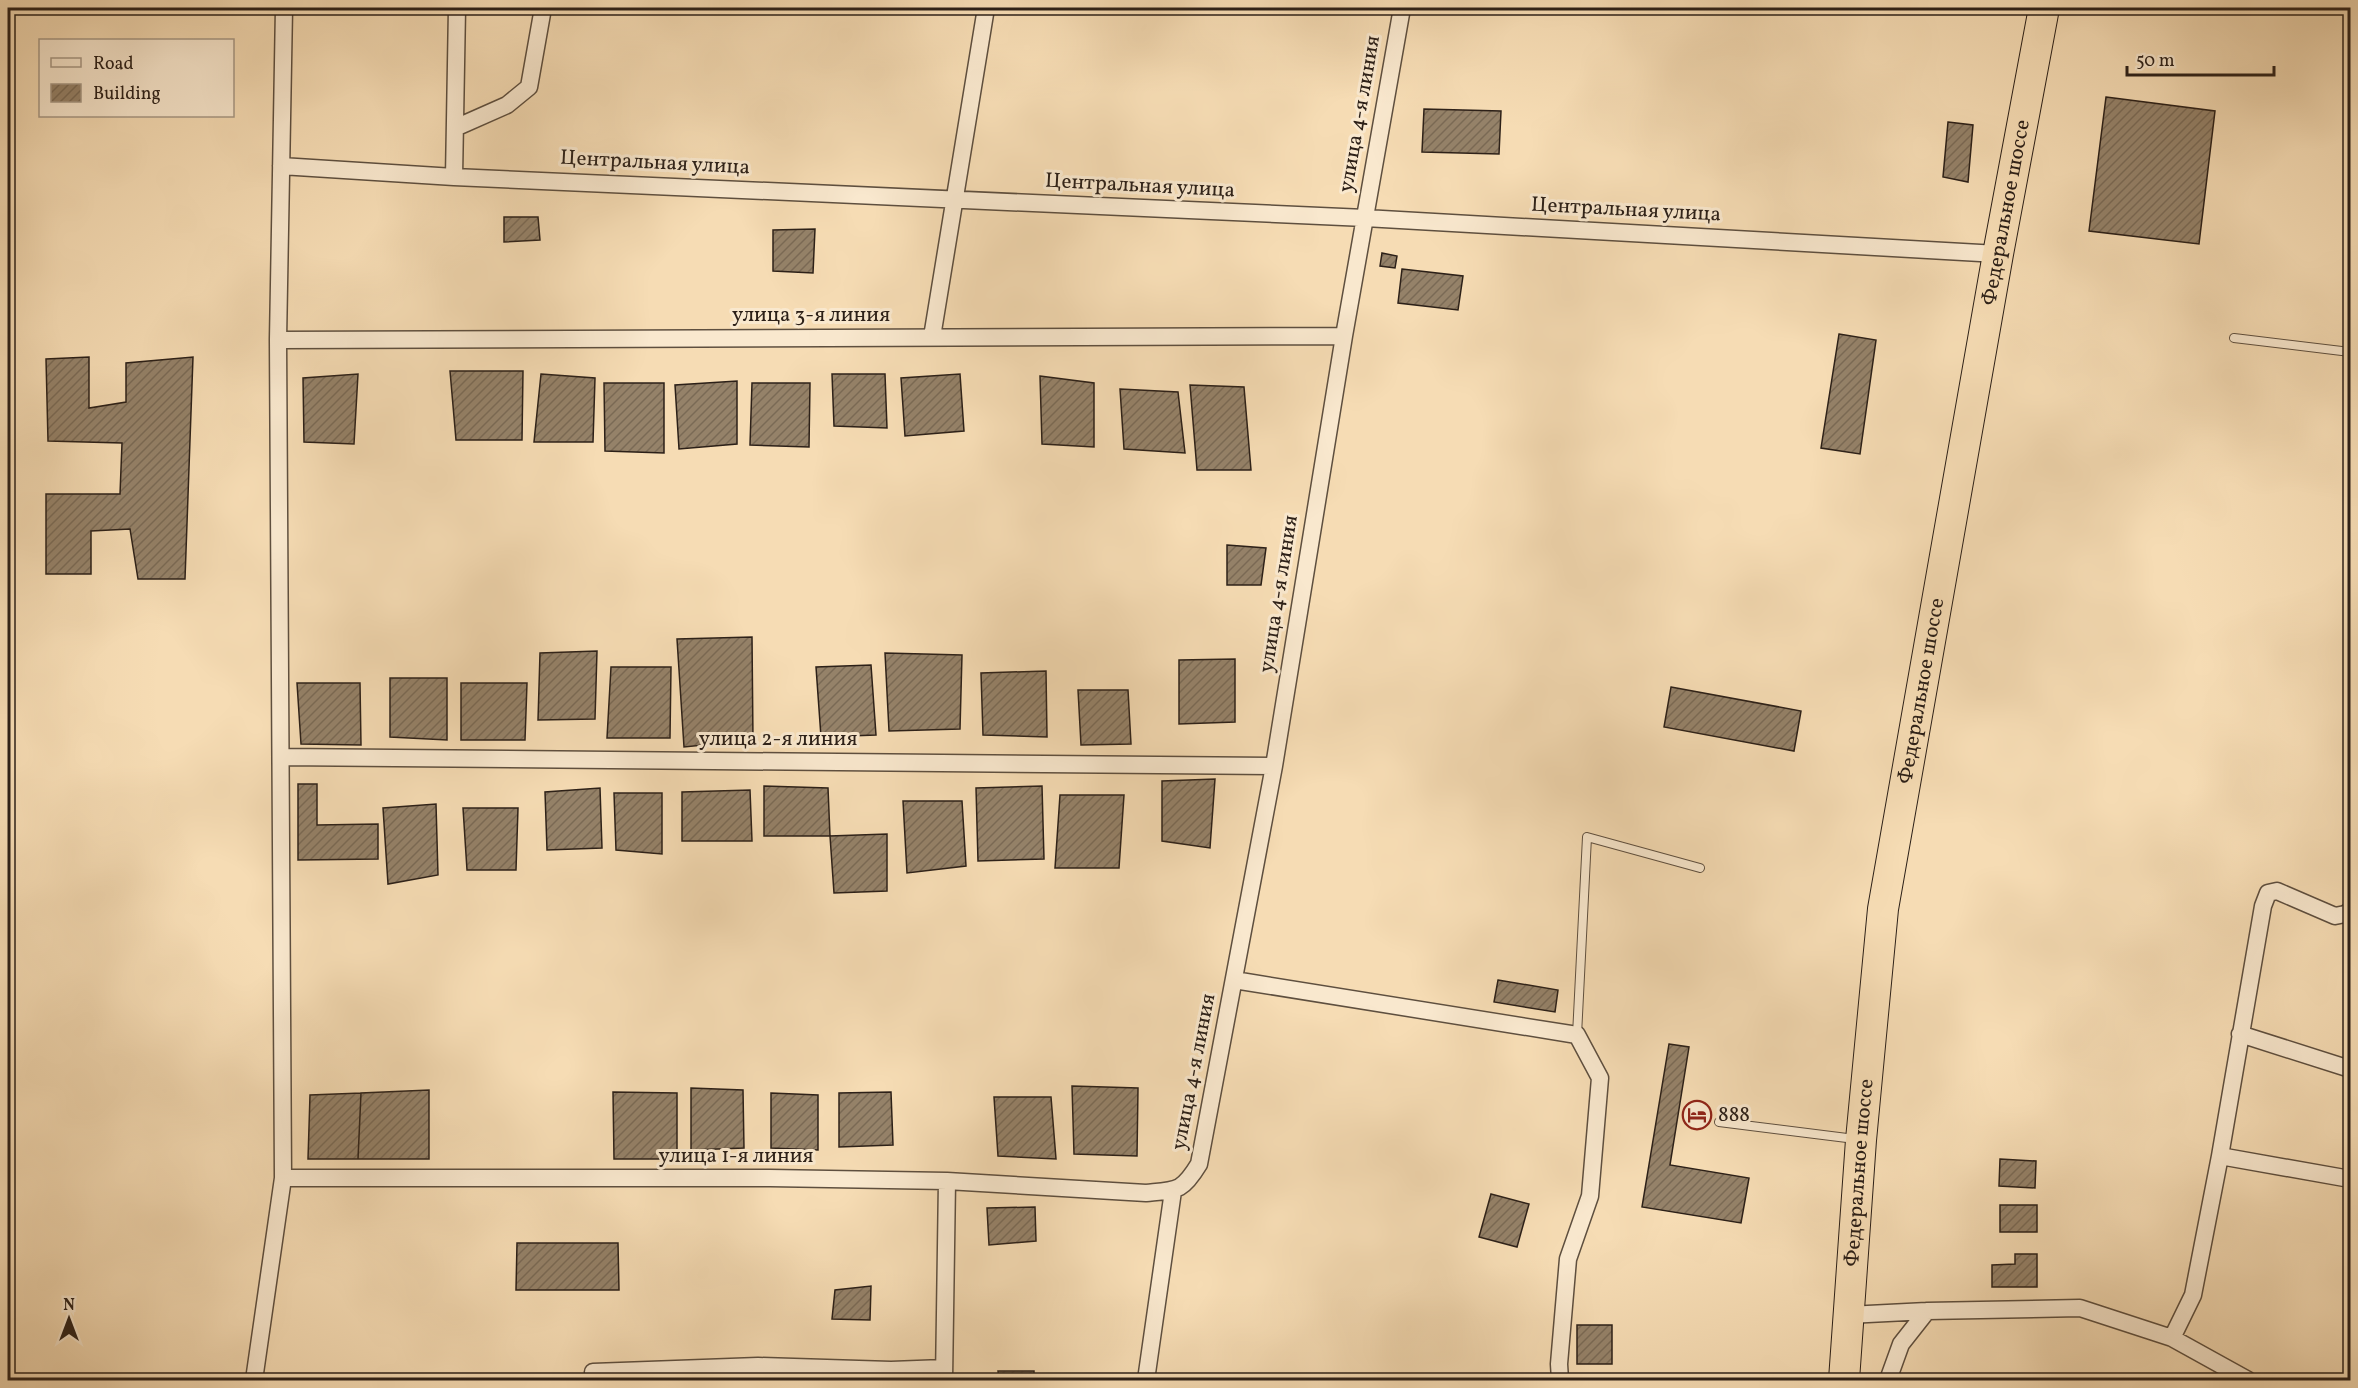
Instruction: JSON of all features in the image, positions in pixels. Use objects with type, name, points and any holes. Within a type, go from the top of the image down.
[{"type":"highway","name":"Федеральное шоссе","points":[[1844,1380],[1861,1140],[1883,909],[1998,254],[2044,8]]},
{"type":"street","points":[[254,1380],[283,1178],[278,340],[284,8]]},
{"type":"street","points":[[454,177],[457,8]]},
{"type":"street","points":[[455,128],[507,105],[529,87],[543,8]]},
{"type":"street","points":[[932,338],[986,8]]},
{"type":"street","name":"улица 4-я линия","points":[[1146,1380],[1180,1187],[1199,1164],[1274,766],[1344,336],[1402,8]]},
{"type":"street","name":"Центральная улица","points":[[281,166],[454,177],[1365,218],[1998,254]]},
{"type":"street","name":"улица 3-я линия","points":[[278,340],[1344,336]]},
{"type":"street","name":"улица 2-я линия","points":[[281,757],[1274,766]]},
{"type":"street","points":[[2172,1338],[2193,1295],[2220,1156],[2263,906],[2268,893],[2277,891],[2335,916],[2350,911]]},
{"type":"street","points":[[1234,980],[1577,1035],[1600,1078],[1590,1196],[1568,1259],[1559,1364],[1560,1380]]},
{"type":"street","points":[[2240,1034],[2350,1069]]},
{"type":"street","points":[[2220,1156],[2350,1179]]},
{"type":"street","name":"улица 1-я линия","points":[[283,1178],[770,1178],[947,1181],[1146,1193],[1180,1187]]},
{"type":"street","points":[[593,1372],[758,1366],[944,1374],[947,1181]]},
{"type":"street","points":[[1848,1315],[2080,1308],[2172,1338],[2248,1380]]},
{"type":"street","points":[[1887,1380],[1900,1344],[1927,1311]]},
{"type":"lane","points":[[2234,338],[2350,352]]},
{"type":"lane","points":[[1577,1035],[1587,837],[1700,868]]},
{"type":"lane","points":[[1719,1122],[1861,1140]]},
{"type":"building","points":[[2106,97],[2215,111],[2199,244],[2089,231]]},
{"type":"building","points":[[1424,109],[1501,111],[1499,154],[1422,152]]},
{"type":"building","points":[[1948,122],[1973,125],[1968,182],[1943,177]]},
{"type":"building","points":[[504,217],[538,217],[540,240],[504,242]]},
{"type":"building","points":[[815,229],[813,273],[773,271],[773,230]]},
{"type":"building","points":[[1382,253],[1397,256],[1395,268],[1380,266]]},
{"type":"building","points":[[1402,269],[1463,276],[1458,310],[1398,303]]},
{"type":"building","points":[[1839,334],[1876,340],[1860,454],[1821,448]]},
{"type":"building","points":[[89,357],[89,408],[126,402],[126,363],[193,357],[185,579],[138,579],[130,529],[91,531],[91,574],[46,574],[46,494],[120,494],[122,443],[48,441],[46,359]]},
{"type":"building","points":[[450,371],[523,371],[522,440],[456,440]]},
{"type":"building","points":[[358,374],[354,444],[304,442],[303,378]]},
{"type":"building","points":[[541,374],[595,378],[593,442],[534,442]]},
{"type":"building","points":[[832,374],[885,374],[887,428],[834,426]]},
{"type":"building","points":[[960,374],[964,431],[905,436],[901,378]]},
{"type":"building","points":[[1040,376],[1094,383],[1094,447],[1042,444]]},
{"type":"building","points":[[737,381],[737,444],[679,449],[675,385]]},
{"type":"building","points":[[604,383],[664,383],[664,453],[605,451]]},
{"type":"building","points":[[752,383],[810,383],[809,447],[750,445]]},
{"type":"building","points":[[1190,385],[1244,387],[1251,470],[1197,470]]},
{"type":"building","points":[[1120,389],[1178,392],[1185,453],[1124,449]]},
{"type":"building","points":[[1227,545],[1266,548],[1261,585],[1227,585]]},
{"type":"building","points":[[752,637],[753,740],[684,747],[677,639]]},
{"type":"building","points":[[597,651],[595,719],[538,720],[540,653]]},
{"type":"building","points":[[885,653],[962,655],[960,729],[889,731]]},
{"type":"building","points":[[1235,659],[1235,722],[1179,724],[1179,660]]},
{"type":"building","points":[[871,665],[876,735],[821,737],[816,667]]},
{"type":"building","points":[[611,667],[671,667],[670,738],[607,738]]},
{"type":"building","points":[[1046,671],[1047,737],[983,735],[981,673]]},
{"type":"building","points":[[390,678],[447,678],[447,740],[390,737]]},
{"type":"building","points":[[297,683],[360,683],[361,745],[301,744]]},
{"type":"building","points":[[461,683],[527,683],[525,740],[461,740]]},
{"type":"building","points":[[1671,687],[1801,711],[1794,751],[1664,727]]},
{"type":"building","points":[[1078,690],[1128,690],[1131,744],[1081,745]]},
{"type":"building","points":[[1215,779],[1210,848],[1162,841],[1162,781]]},
{"type":"building","points":[[298,784],[317,784],[317,825],[378,824],[378,859],[298,860]]},
{"type":"building","points":[[764,786],[828,788],[830,836],[764,836]]},
{"type":"building","points":[[1042,786],[1044,859],[978,861],[976,788]]},
{"type":"building","points":[[600,788],[602,848],[547,850],[545,792]]},
{"type":"building","points":[[750,790],[752,841],[682,841],[682,792]]},
{"type":"building","points":[[614,793],[662,793],[662,854],[616,850]]},
{"type":"building","points":[[1060,795],[1124,795],[1119,868],[1055,868]]},
{"type":"building","points":[[903,801],[962,801],[966,866],[907,873]]},
{"type":"building","points":[[436,804],[438,875],[388,884],[383,808]]},
{"type":"building","points":[[463,808],[518,808],[516,870],[467,870]]},
{"type":"building","points":[[887,834],[887,891],[834,893],[830,836]]},
{"type":"building","points":[[1498,980],[1558,990],[1555,1012],[1494,1002]]},
{"type":"building","points":[[1669,1044],[1689,1047],[1670,1165],[1749,1178],[1741,1223],[1642,1207]]},
{"type":"building","points":[[1072,1086],[1138,1088],[1137,1156],[1074,1154]]},
{"type":"building","points":[[691,1088],[743,1090],[744,1148],[691,1150]]},
{"type":"building","points":[[429,1090],[429,1159],[358,1159],[361,1093]]},
{"type":"building","points":[[613,1092],[677,1093],[677,1159],[614,1159]]},
{"type":"building","points":[[891,1092],[893,1145],[839,1147],[839,1093]]},
{"type":"building","points":[[361,1093],[358,1159],[308,1159],[310,1095]]},
{"type":"building","points":[[771,1093],[818,1095],[818,1150],[771,1148]]},
{"type":"building","points":[[994,1097],[1051,1097],[1056,1159],[998,1156]]},
{"type":"building","points":[[2000,1159],[2036,1161],[2035,1188],[1999,1186]]},
{"type":"building","points":[[1491,1194],[1529,1204],[1517,1247],[1479,1237]]},
{"type":"building","points":[[2000,1205],[2037,1205],[2037,1232],[2000,1232]]},
{"type":"building","points":[[1035,1207],[1036,1241],[989,1245],[987,1208]]},
{"type":"building","points":[[517,1243],[618,1243],[619,1290],[516,1290]]},
{"type":"building","points":[[2015,1254],[2037,1254],[2037,1287],[1992,1287],[1992,1265],[2015,1264]]},
{"type":"building","points":[[871,1286],[870,1320],[832,1319],[835,1290]]},
{"type":"building","points":[[1577,1325],[1612,1325],[1612,1364],[1577,1364]]},
{"type":"building","points":[[998,1371],[1034,1371],[1034,1380],[999,1380]]},
{"type":"place","name":"888","points":[[1697,1115]]}]
